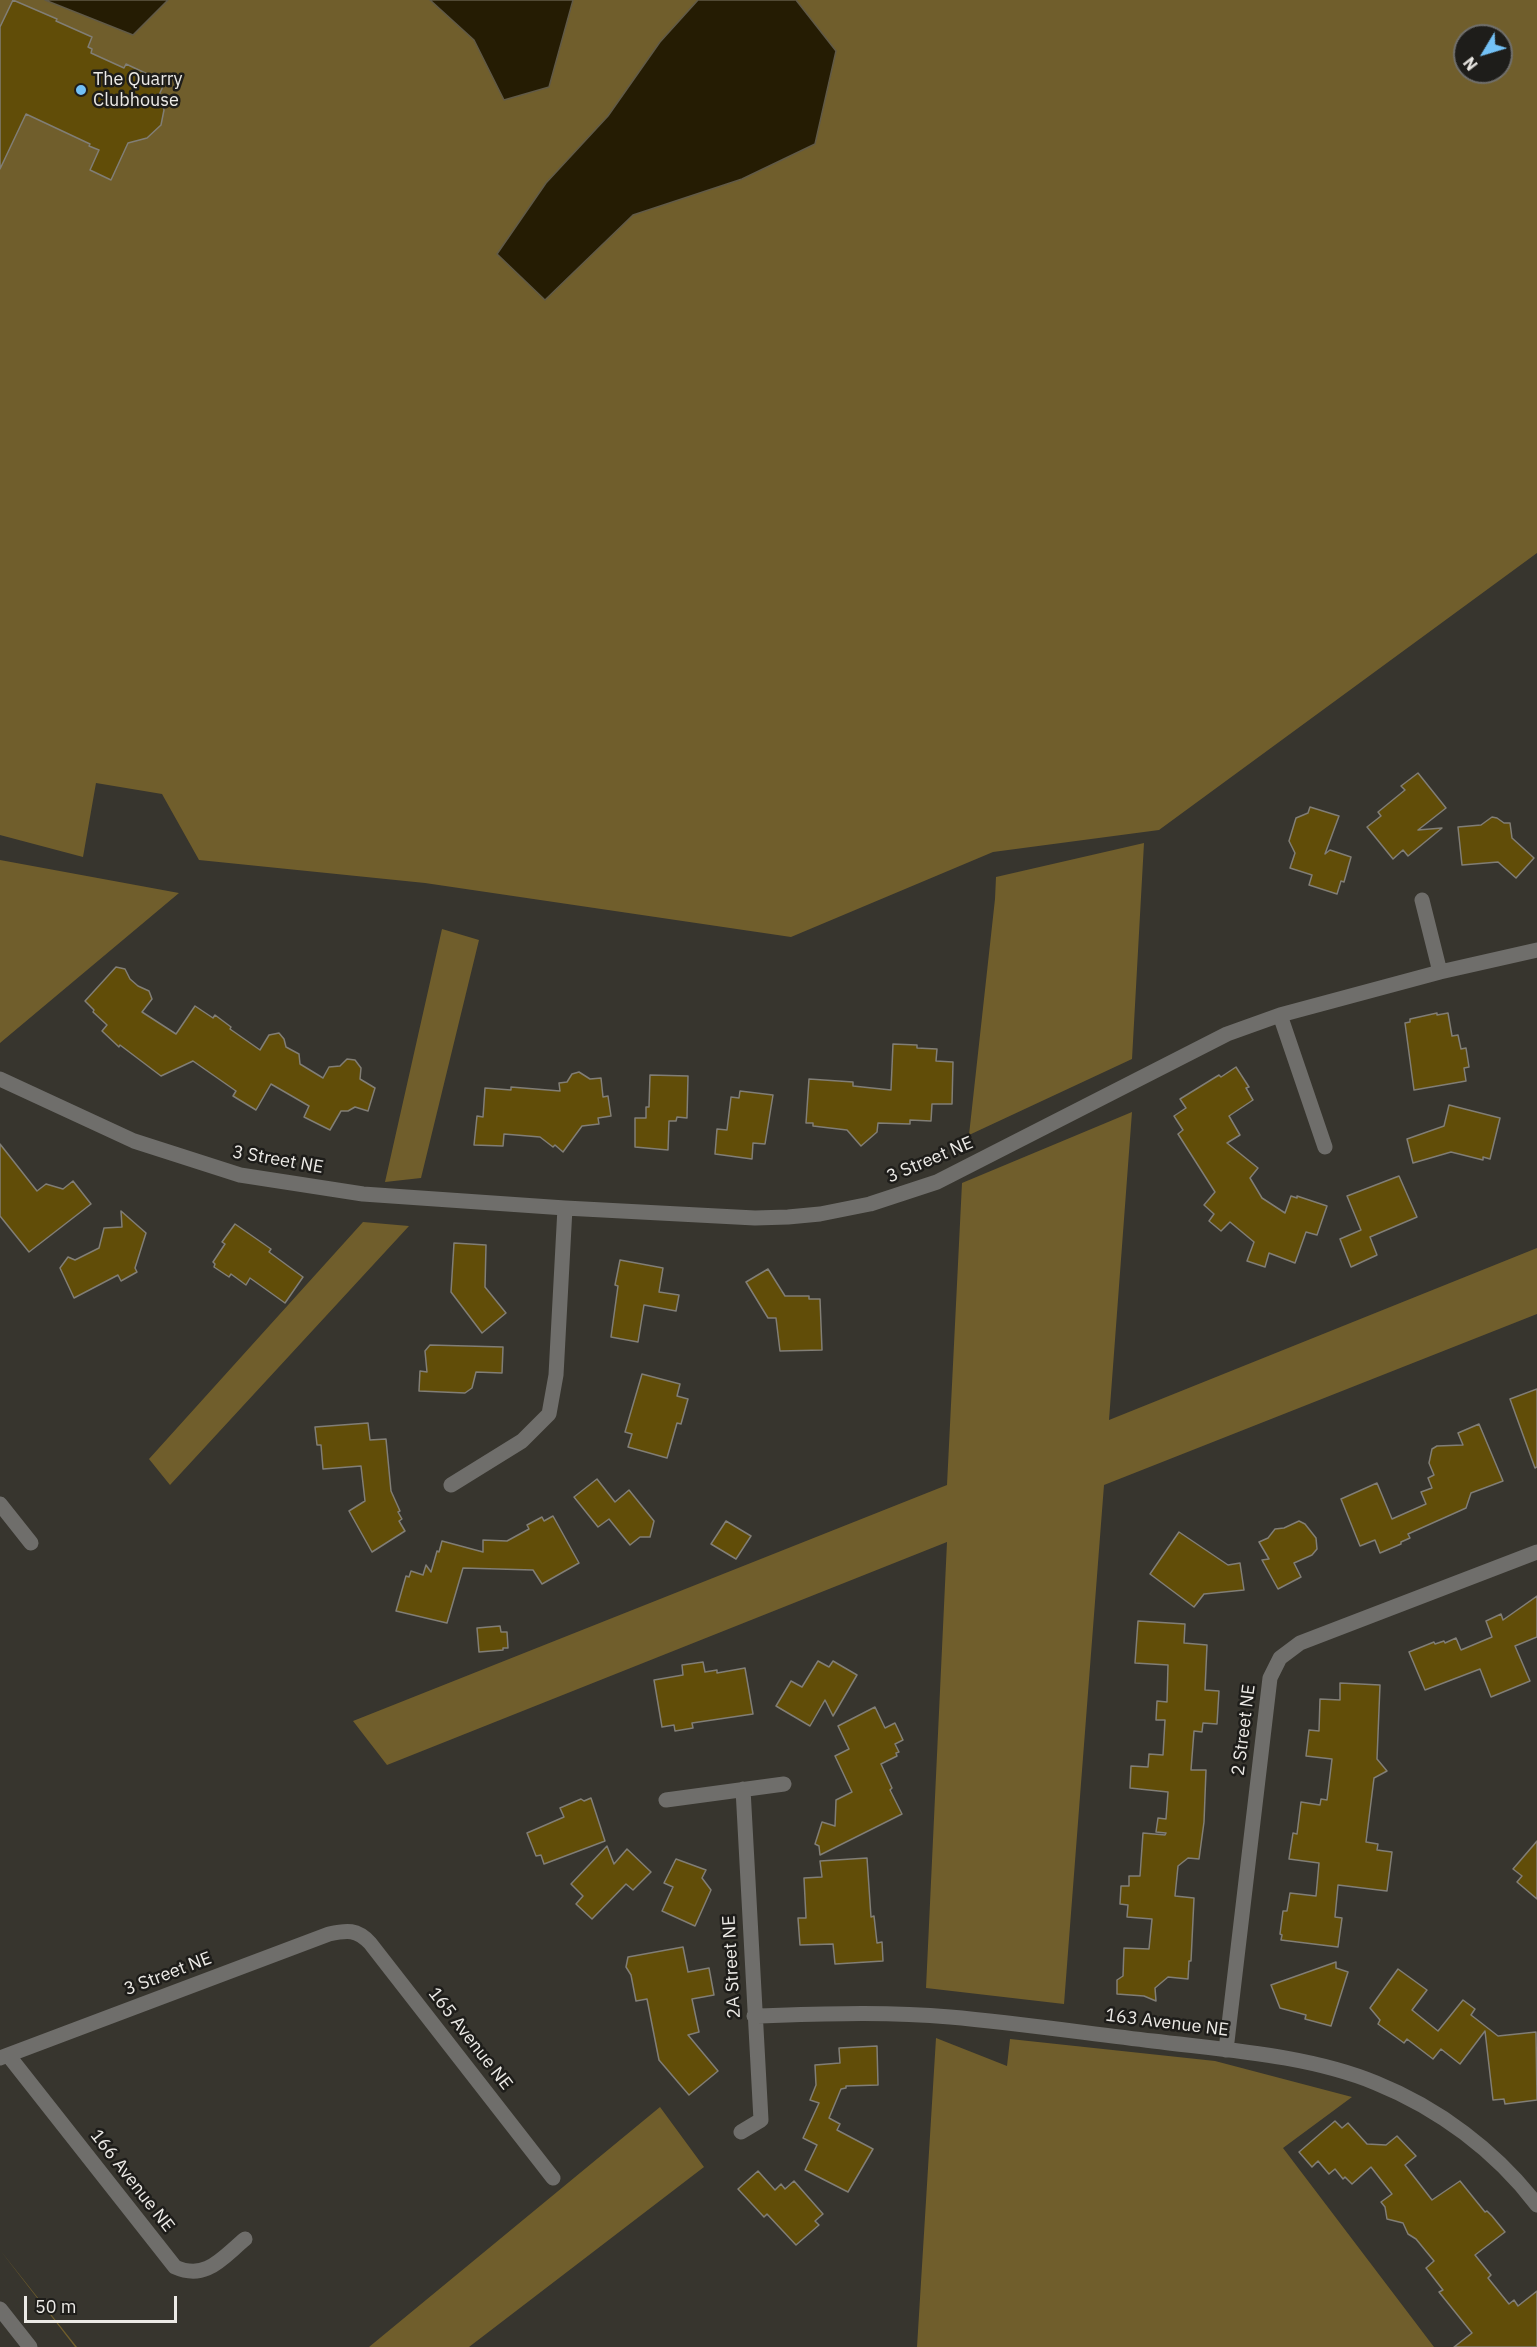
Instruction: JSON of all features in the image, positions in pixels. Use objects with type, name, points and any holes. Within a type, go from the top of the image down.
[{"type":"street","points":[[1422,900],[1440,972]]},
{"type":"street","name":"3 Street NE","points":[[0,1079],[134,1141],[240,1175],[363,1194],[566,1208],[755,1218],[820,1214],[870,1204],[914,1191],[959,1172],[1227,1034],[1280,1015],[1440,972],[1537,950]]},
{"type":"street","points":[[1280,1015],[1324,1147]]},
{"type":"street","points":[[452,1485],[522,1441],[549,1414],[556,1375],[566,1208]]},
{"type":"street","points":[[0,1504],[31,1543]]},
{"type":"street","name":"2 Street NE","points":[[1226,2050],[1270,1678],[1280,1658],[1300,1643],[1537,1552]]},
{"type":"street","points":[[666,1800],[784,1784]]},
{"type":"street","name":"2A Street NE","points":[[741,2132],[761,2120],[743,1789]]},
{"type":"street","name":"3 Street NE","points":[[4,2057],[329,1934],[351,1930]]},
{"type":"street","name":"165 Avenue NE","points":[[351,1930],[362,1935],[370,1943],[554,2178]]},
{"type":"street","name":"163 Avenue NE","points":[[754,2016],[833,2013],[951,2017],[1226,2050],[1309,2063],[1374,2082],[1429,2109],[1478,2145],[1535,2199]]},
{"type":"street","name":"166 Avenue NE","points":[[4,2057],[175,2267],[186,2272],[198,2273],[245,2240]]},
{"type":"street","points":[[0,2309],[30,2347]]},
{"type":"shaded area","points":[[0,0],[1537,0],[1537,553],[1159,830],[993,852],[791,937],[425,883],[199,860],[162,794],[96,783],[83,857],[0,835]]},
{"type":"shaded area","points":[[45,0],[168,0],[133,35]]},
{"type":"shaded area","points":[[430,0],[573,0],[549,87],[504,100],[474,40]]},
{"type":"shaded area","points":[[698,0],[796,0],[836,51],[815,144],[742,179],[633,215],[545,300],[497,254],[546,183],[608,116],[660,42]]},
{"type":"shaded area","points":[[1144,843],[1132,1059],[969,1135],[996,877]]},
{"type":"shaded area","points":[[0,860],[179,893],[0,1043]]},
{"type":"shaded area","points":[[442,929],[479,940],[421,1178],[385,1182]]},
{"type":"shaded area","points":[[1132,1112],[1109,1420],[1537,1248],[1537,1314],[1104,1485],[1064,2004],[926,1988],[947,1542],[387,1765],[353,1721],[947,1485],[962,1183]]},
{"type":"shaded area","points":[[363,1222],[409,1226],[170,1485],[149,1459]]},
{"type":"shaded area","points":[[936,2038],[1007,2066],[1010,2039],[1215,2061],[1352,2097],[1283,2148],[1434,2347],[917,2347]]},
{"type":"shaded area","points":[[660,2107],[704,2167],[469,2347],[369,2347]]},
{"type":"shaded area","points":[[0,2250],[77,2347],[75,2347]]},
{"type":"building","name":"The Quarry Clubhouse","points":[[13,0],[92,37],[88,47],[92,49],[91,53],[124,68],[126,64],[164,84],[159,95],[164,110],[161,125],[147,138],[128,143],[111,180],[90,170],[99,150],[26,114],[0,169],[0,27]]},
{"type":"building","points":[[1418,773],[1446,808],[1418,830],[1442,828],[1408,856],[1403,850],[1393,859],[1367,827],[1381,816],[1378,812],[1405,790],[1401,786]]},
{"type":"building","points":[[1310,807],[1339,816],[1325,854],[1330,850],[1351,857],[1344,882],[1341,881],[1337,894],[1309,885],[1312,875],[1290,868],[1295,853],[1289,841],[1296,818],[1308,813]]},
{"type":"building","points":[[1492,817],[1504,823],[1510,823],[1512,838],[1534,858],[1516,878],[1498,862],[1462,865],[1458,827],[1481,825]]},
{"type":"building","points":[[116,967],[125,969],[130,979],[149,991],[152,999],[142,1012],[176,1034],[195,1006],[213,1018],[215,1015],[231,1027],[230,1029],[260,1050],[269,1035],[279,1033],[286,1047],[299,1054],[300,1064],[323,1078],[329,1067],[340,1066],[347,1059],[355,1060],[361,1068],[360,1079],[375,1088],[368,1111],[355,1107],[348,1111],[341,1111],[330,1130],[304,1117],[309,1106],[271,1084],[256,1110],[233,1096],[236,1091],[193,1061],[161,1076],[120,1045],[119,1047],[102,1031],[107,1025],[85,1001]]},
{"type":"building","points":[[1437,1013],[1437,1015],[1448,1013],[1452,1036],[1458,1035],[1461,1049],[1466,1048],[1469,1067],[1464,1068],[1466,1081],[1414,1090],[1405,1023],[1410,1022],[1410,1019]]},
{"type":"building","points":[[893,1044],[937,1049],[936,1061],[953,1062],[952,1104],[932,1104],[931,1121],[910,1120],[910,1124],[878,1123],[877,1132],[861,1146],[847,1130],[806,1123],[809,1079],[853,1082],[853,1086],[891,1090]]},
{"type":"building","points":[[1236,1067],[1249,1087],[1246,1088],[1253,1100],[1229,1116],[1240,1135],[1227,1143],[1258,1168],[1250,1178],[1262,1198],[1285,1213],[1291,1196],[1327,1206],[1317,1235],[1306,1232],[1295,1263],[1269,1253],[1265,1267],[1247,1261],[1254,1242],[1230,1222],[1221,1231],[1209,1221],[1214,1214],[1204,1205],[1215,1192],[1178,1134],[1183,1130],[1174,1116],[1186,1108],[1180,1099]]},
{"type":"building","points":[[579,1072],[590,1079],[601,1078],[603,1097],[608,1096],[611,1116],[598,1118],[599,1124],[582,1126],[563,1152],[540,1137],[504,1134],[503,1146],[474,1145],[477,1116],[483,1117],[485,1088],[511,1090],[511,1087],[560,1091],[559,1083],[567,1082],[572,1074]]},
{"type":"building","points":[[650,1075],[688,1076],[687,1118],[677,1117],[676,1121],[669,1121],[668,1150],[635,1147],[635,1118],[646,1118],[646,1107],[649,1107]]},
{"type":"building","points":[[740,1091],[773,1095],[765,1144],[753,1143],[752,1159],[715,1154],[717,1129],[727,1130],[731,1097],[739,1098]]},
{"type":"building","points":[[1449,1105],[1500,1118],[1490,1159],[1483,1157],[1483,1160],[1451,1152],[1413,1163],[1407,1139],[1444,1126]]},
{"type":"building","points":[[0,1144],[37,1191],[46,1184],[63,1189],[73,1181],[91,1204],[29,1252],[0,1216]]},
{"type":"building","points":[[1399,1176],[1417,1217],[1370,1237],[1377,1255],[1351,1267],[1340,1239],[1361,1230],[1347,1196]]},
{"type":"building","points":[[121,1211],[146,1233],[135,1268],[137,1272],[121,1281],[118,1275],[74,1298],[60,1268],[68,1257],[75,1260],[99,1248],[104,1228],[122,1227]]},
{"type":"building","points":[[235,1224],[271,1249],[269,1252],[303,1277],[285,1303],[250,1278],[246,1285],[231,1274],[229,1277],[214,1267],[213,1262],[225,1244],[222,1242]]},
{"type":"building","points":[[454,1243],[486,1245],[485,1287],[506,1313],[482,1333],[451,1292]]},
{"type":"building","points":[[620,1260],[663,1268],[659,1292],[679,1295],[676,1311],[644,1305],[638,1342],[611,1337],[618,1286],[615,1285]]},
{"type":"building","points":[[768,1269],[785,1296],[809,1296],[809,1299],[820,1299],[822,1350],[780,1351],[776,1318],[768,1318],[746,1282]]},
{"type":"building","points":[[430,1345],[503,1347],[502,1373],[476,1372],[472,1388],[465,1393],[419,1391],[420,1371],[427,1372],[425,1351]]},
{"type":"building","points":[[642,1374],[680,1384],[677,1396],[688,1399],[681,1424],[677,1423],[667,1458],[628,1447],[632,1434],[625,1432]]},
{"type":"building","points":[[1537,1389],[1537,1467],[1535,1468],[1510,1399]]},
{"type":"building","points":[[368,1423],[370,1440],[386,1439],[391,1491],[400,1511],[398,1512],[402,1519],[399,1521],[405,1531],[372,1552],[349,1511],[365,1501],[361,1466],[323,1469],[321,1445],[317,1445],[315,1427]]},
{"type":"building","points":[[1479,1424],[1503,1481],[1471,1493],[1466,1508],[1408,1534],[1410,1538],[1401,1544],[1380,1553],[1375,1540],[1360,1546],[1341,1499],[1377,1483],[1392,1519],[1426,1504],[1421,1492],[1432,1488],[1428,1478],[1434,1475],[1429,1463],[1432,1449],[1437,1446],[1463,1445],[1458,1433]]},
{"type":"building","points":[[597,1479],[615,1502],[629,1490],[654,1521],[650,1537],[640,1537],[630,1545],[609,1519],[598,1527],[574,1497]]},
{"type":"building","points":[[553,1516],[579,1563],[542,1584],[533,1570],[463,1568],[447,1623],[396,1611],[406,1576],[409,1577],[411,1571],[423,1575],[426,1565],[431,1572],[442,1541],[483,1552],[483,1540],[507,1541],[529,1529],[527,1525],[542,1517],[544,1521]]},
{"type":"building","points":[[726,1521],[751,1536],[736,1559],[711,1544]]},
{"type":"building","points":[[1299,1521],[1305,1524],[1316,1538],[1317,1549],[1312,1555],[1294,1563],[1301,1577],[1278,1589],[1262,1560],[1269,1559],[1259,1542],[1268,1538],[1275,1529],[1284,1528]]},
{"type":"building","points":[[1179,1532],[1228,1565],[1240,1563],[1244,1590],[1204,1594],[1194,1607],[1150,1574]]},
{"type":"building","points":[[1537,1596],[1537,1637],[1515,1646],[1530,1681],[1491,1697],[1480,1669],[1425,1690],[1409,1652],[1434,1642],[1435,1644],[1444,1641],[1445,1643],[1456,1638],[1461,1650],[1492,1637],[1486,1621],[1501,1614],[1503,1620]]},
{"type":"building","points":[[1138,1621],[1185,1624],[1184,1643],[1207,1645],[1205,1690],[1219,1691],[1217,1724],[1203,1723],[1202,1732],[1194,1731],[1191,1770],[1206,1770],[1204,1822],[1199,1859],[1188,1858],[1178,1866],[1175,1896],[1194,1898],[1188,1979],[1168,1977],[1155,1988],[1156,2001],[1144,1996],[1117,1994],[1117,1980],[1123,1976],[1124,1948],[1149,1949],[1152,1919],[1127,1917],[1128,1905],[1120,1904],[1121,1886],[1129,1886],[1129,1876],[1140,1876],[1143,1833],[1165,1835],[1166,1833],[1156,1832],[1158,1818],[1166,1819],[1168,1792],[1130,1788],[1131,1766],[1148,1767],[1149,1754],[1163,1755],[1165,1720],[1156,1720],[1157,1701],[1167,1702],[1168,1665],[1135,1663]]},
{"type":"building","points":[[500,1626],[501,1632],[507,1632],[508,1648],[479,1652],[477,1628]]},
{"type":"building","points":[[818,1661],[829,1667],[833,1661],[857,1675],[833,1716],[825,1700],[810,1726],[776,1706],[791,1681],[802,1687]]},
{"type":"building","points":[[703,1662],[705,1672],[717,1670],[717,1673],[745,1668],[753,1714],[692,1723],[693,1728],[675,1731],[674,1725],[662,1727],[654,1680],[683,1675],[682,1665]]},
{"type":"building","points":[[1340,1683],[1380,1685],[1377,1759],[1387,1771],[1374,1778],[1366,1842],[1378,1844],[1377,1850],[1392,1852],[1387,1891],[1338,1885],[1335,1917],[1342,1918],[1338,1947],[1281,1940],[1282,1935],[1280,1934],[1283,1911],[1287,1911],[1290,1893],[1316,1896],[1319,1863],[1289,1859],[1293,1833],[1297,1834],[1301,1802],[1320,1805],[1321,1799],[1327,1800],[1332,1759],[1306,1756],[1309,1730],[1319,1731],[1320,1699],[1340,1700]]},
{"type":"building","points":[[875,1707],[885,1728],[895,1723],[903,1740],[895,1744],[899,1752],[896,1753],[897,1756],[881,1764],[902,1814],[820,1855],[819,1846],[815,1844],[822,1822],[835,1826],[836,1800],[852,1792],[835,1756],[849,1749],[838,1726]]},
{"type":"building","points":[[591,1798],[605,1841],[544,1864],[541,1855],[536,1856],[527,1833],[564,1817],[560,1808],[581,1799],[584,1801]]},
{"type":"building","points":[[1537,1841],[1537,1899],[1517,1882],[1522,1876],[1513,1869]]},
{"type":"building","points":[[607,1846],[614,1864],[627,1849],[651,1872],[633,1890],[626,1884],[592,1919],[576,1904],[583,1896],[571,1884]]},
{"type":"building","points":[[867,1858],[871,1917],[874,1916],[877,1943],[882,1942],[883,1961],[835,1964],[833,1944],[800,1945],[798,1918],[806,1918],[804,1878],[822,1877],[820,1861]]},
{"type":"building","points":[[676,1859],[706,1870],[702,1878],[711,1890],[695,1926],[662,1911],[673,1887],[664,1883]]},
{"type":"building","points":[[683,1947],[688,1972],[709,1968],[714,1995],[692,1999],[699,2032],[688,2035],[718,2071],[689,2095],[659,2060],[647,1999],[636,2001],[631,1975],[626,1967],[628,1957]]},
{"type":"building","points":[[1336,1962],[1336,1968],[1348,1972],[1331,2026],[1305,2019],[1306,2015],[1280,2008],[1271,1985]]},
{"type":"building","points":[[1398,1969],[1427,1990],[1412,2010],[1438,2031],[1463,2000],[1475,2009],[1471,2015],[1498,2036],[1536,2032],[1537,2100],[1505,2104],[1504,2099],[1493,2100],[1485,2031],[1460,2064],[1441,2049],[1433,2059],[1407,2039],[1404,2043],[1378,2024],[1380,2020],[1370,2008]]},
{"type":"building","points":[[877,2046],[878,2085],[846,2086],[841,2089],[829,2118],[840,2124],[837,2130],[873,2149],[848,2192],[805,2170],[817,2145],[803,2138],[819,2103],[810,2100],[816,2085],[815,2065],[840,2063],[839,2048]]},
{"type":"building","points":[[1335,2121],[1342,2128],[1348,2123],[1367,2144],[1386,2145],[1397,2136],[1416,2156],[1405,2165],[1432,2200],[1460,2181],[1485,2212],[1487,2211],[1492,2216],[1505,2232],[1475,2255],[1491,2275],[1488,2278],[1509,2304],[1514,2300],[1518,2306],[1537,2291],[1537,2347],[1454,2347],[1472,2333],[1439,2292],[1443,2290],[1426,2268],[1434,2261],[1416,2239],[1408,2234],[1403,2223],[1387,2219],[1385,2207],[1381,2202],[1392,2194],[1371,2167],[1352,2184],[1345,2177],[1343,2179],[1335,2169],[1329,2174],[1318,2161],[1312,2167],[1299,2152]]},
{"type":"building","points":[[758,2171],[775,2190],[781,2184],[785,2189],[794,2181],[823,2214],[815,2221],[819,2225],[796,2245],[767,2214],[764,2217],[738,2189]]},
{"type":"place","name":"The Quarry Clubhouse","points":[[81,90]]}]
